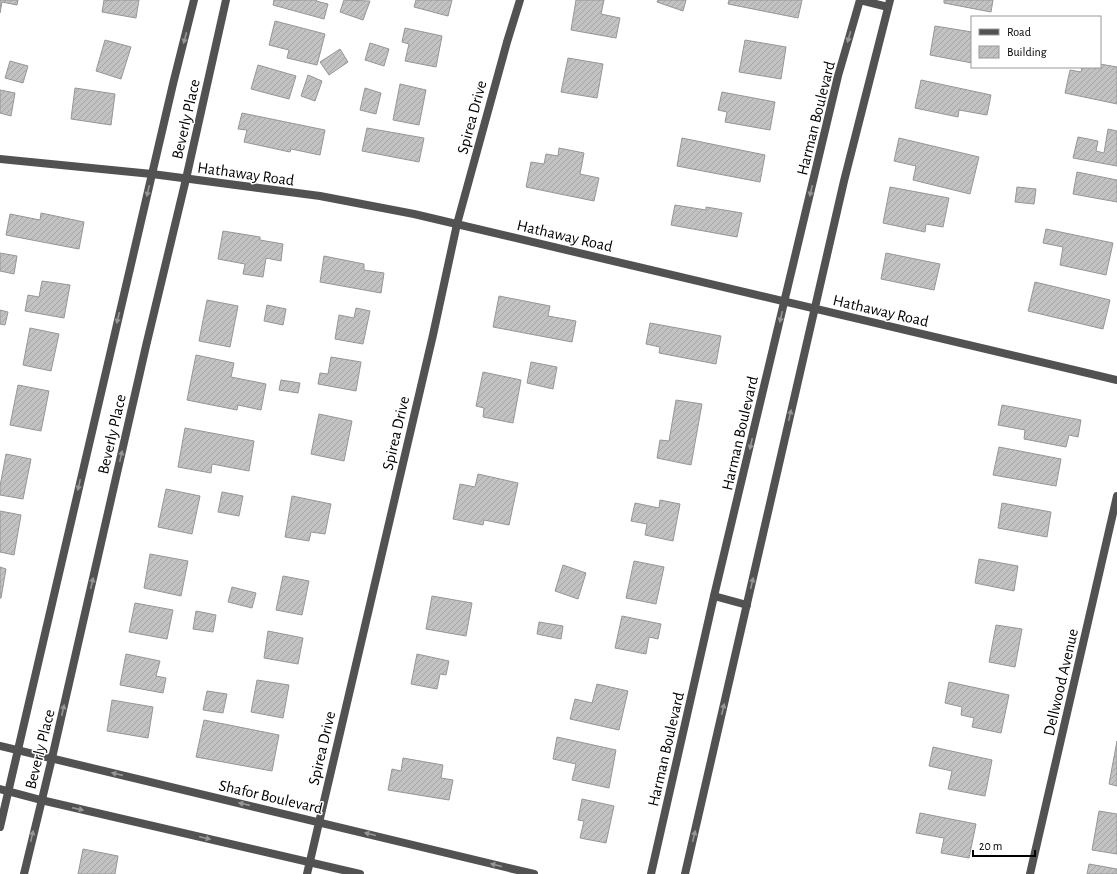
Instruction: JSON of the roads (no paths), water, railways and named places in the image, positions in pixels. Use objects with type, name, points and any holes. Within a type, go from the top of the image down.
[{"type":"street","name":"Beverly Place","points":[[0,827],[173,84],[194,0]]},
{"type":"street","name":"Beverly Place","points":[[24,874],[186,179],[226,0]]},
{"type":"street","name":"Spirea Drive","points":[[306,874],[433,335],[457,224],[520,0]]},
{"type":"street","points":[[685,874],[844,181],[889,4],[860,0]]},
{"type":"street","name":"Harman Boulevard","points":[[651,874],[714,596],[838,76],[860,0]]},
{"type":"street","name":"Hathaway Road","points":[[0,159],[152,174],[320,196],[414,214],[1117,380]]},
{"type":"street","name":"Dellwood Avenue","points":[[1030,874],[1117,496]]},
{"type":"street","points":[[714,596],[747,605]]},
{"type":"street","name":"Shafor Boulevard","points":[[0,746],[319,821],[534,874]]},
{"type":"street","points":[[0,788],[41,800],[360,874]]}]
